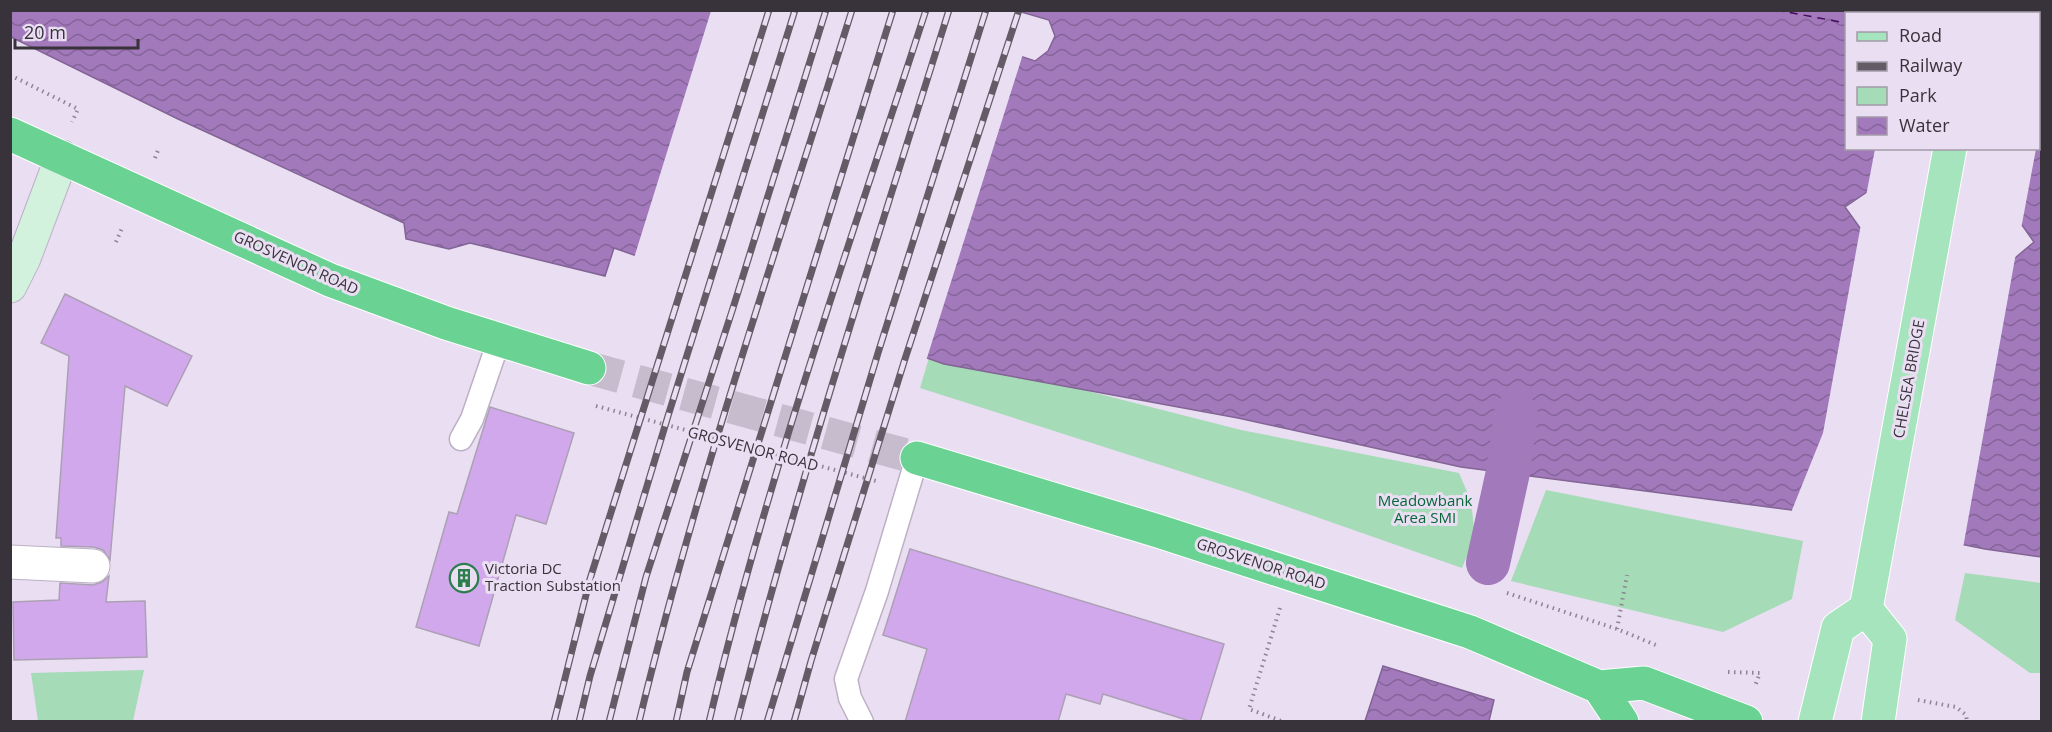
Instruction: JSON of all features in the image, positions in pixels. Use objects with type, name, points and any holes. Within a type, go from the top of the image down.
[{"type":"highway","name":"GROSVENOR ROAD","points":[[10,134],[330,280],[446,323],[589,368]]},
{"type":"highway","name":"GROSVENOR ROAD","points":[[917,458],[1158,531],[1470,632],[1599,687],[1644,683],[1746,722]]},
{"type":"highway","points":[[1599,687],[1622,722]]},
{"type":"main road","name":"CHELSEA BRIDGE","points":[[1866,609],[1950,150]]},
{"type":"main road","points":[[1815,722],[1838,628],[1866,609],[1890,639],[1878,722]]},
{"type":"street","points":[[10,286],[24,258],[62,157]]},
{"type":"street","points":[[10,562],[93,566]]},
{"type":"lane","points":[[461,439],[472,419],[499,340]]},
{"type":"lane","points":[[862,722],[850,698],[846,679],[877,591],[917,458]]},
{"type":"path","points":[[10,75],[78,109],[71,126]]},
{"type":"path","points":[[154,159],[159,148]]},
{"type":"path","points":[[116,242],[123,225]]},
{"type":"path","name":"GROSVENOR ROAD","points":[[595,405],[627,416],[880,483]]},
{"type":"path","points":[[1617,629],[1627,575]]},
{"type":"path","points":[[1507,593],[1617,629],[1658,646]]},
{"type":"path","points":[[1280,608],[1249,709],[1284,722]]},
{"type":"path","points":[[1719,670],[1730,673],[1760,673]]},
{"type":"path","points":[[1914,699],[1956,706],[1966,715],[1967,722]]},
{"type":"green space","name":"Meadowbank Area SMI","points":[[931,351],[1241,430],[1459,473],[1471,501],[1475,537],[1462,568],[1245,492],[920,388]]},
{"type":"green space","points":[[1546,490],[1803,541],[1792,599],[1723,632],[1511,581]]},
{"type":"green space","points":[[1965,573],[2041,583],[2041,673],[2030,673],[1955,620]]},
{"type":"green space","points":[[144,670],[133,721],[38,721],[31,673]]},
{"type":"water","points":[[879,10],[1035,61],[1048,51],[1055,36],[1049,20],[1018,11],[2041,11],[2041,557],[1985,549],[1792,510],[1461,467],[1238,418],[944,364],[614,248],[605,276],[470,243],[449,249],[406,239],[404,223],[178,119],[11,37],[10,11]],"holes":[[[1867,192],[2022,225],[2034,242],[2015,258],[1860,228],[1845,207]]]},
{"type":"water","points":[[1383,666],[1494,700],[1489,721],[1365,721]]},
{"type":"pier","points":[[889,10],[1023,54],[926,361],[634,258],[711,11]]},
{"type":"pier","points":[[1900,10],[2041,11],[2042,116],[2040,127],[2040,12],[1899,12]]},
{"type":"pier","points":[[1875,150],[2036,150],[2021,229],[1866,196]]},
{"type":"pier","points":[[1861,224],[2015,255],[2016,253],[1963,548],[1793,514],[1792,510],[1823,433]]},
{"type":"building","points":[[65,294],[192,356],[167,406],[125,386],[110,560],[103,550],[94,547],[61,546],[61,538],[56,538],[69,356],[41,343]]},
{"type":"building","points":[[490,407],[574,433],[546,524],[516,515],[479,646],[416,627],[449,512],[457,514]]},
{"type":"building","points":[[910,549],[1224,644],[1200,722],[1193,722],[1103,694],[1100,704],[1066,694],[1058,722],[905,722],[927,649],[883,635]]},
{"type":"building","points":[[109,576],[106,602],[145,601],[147,657],[14,660],[13,602],[59,600],[60,583],[93,585]]},
{"type":"waterway","points":[[1488,563],[1508,472],[1516,414]]},
{"type":"ferry route","points":[[1776,10],[1845,23]]},
{"type":"tunnel","points":[[589,368],[917,458]]},
{"type":"railway","points":[[554,722],[590,579],[769,10]]},
{"type":"railway","points":[[579,722],[590,676],[668,416],[795,10]]},
{"type":"railway","points":[[609,722],[646,577],[826,10]]},
{"type":"railway","points":[[639,722],[712,453],[852,10]]},
{"type":"railway","points":[[676,722],[687,672],[893,10]]},
{"type":"railway","points":[[709,722],[782,453],[926,10]]},
{"type":"railway","points":[[737,722],[811,454],[949,10]]},
{"type":"railway","points":[[767,722],[878,353],[986,10]]},
{"type":"railway","points":[[794,722],[904,362],[1019,10]]},
{"type":"place","name":"Victoria DC Traction Substation","points":[[464,578]]}]
